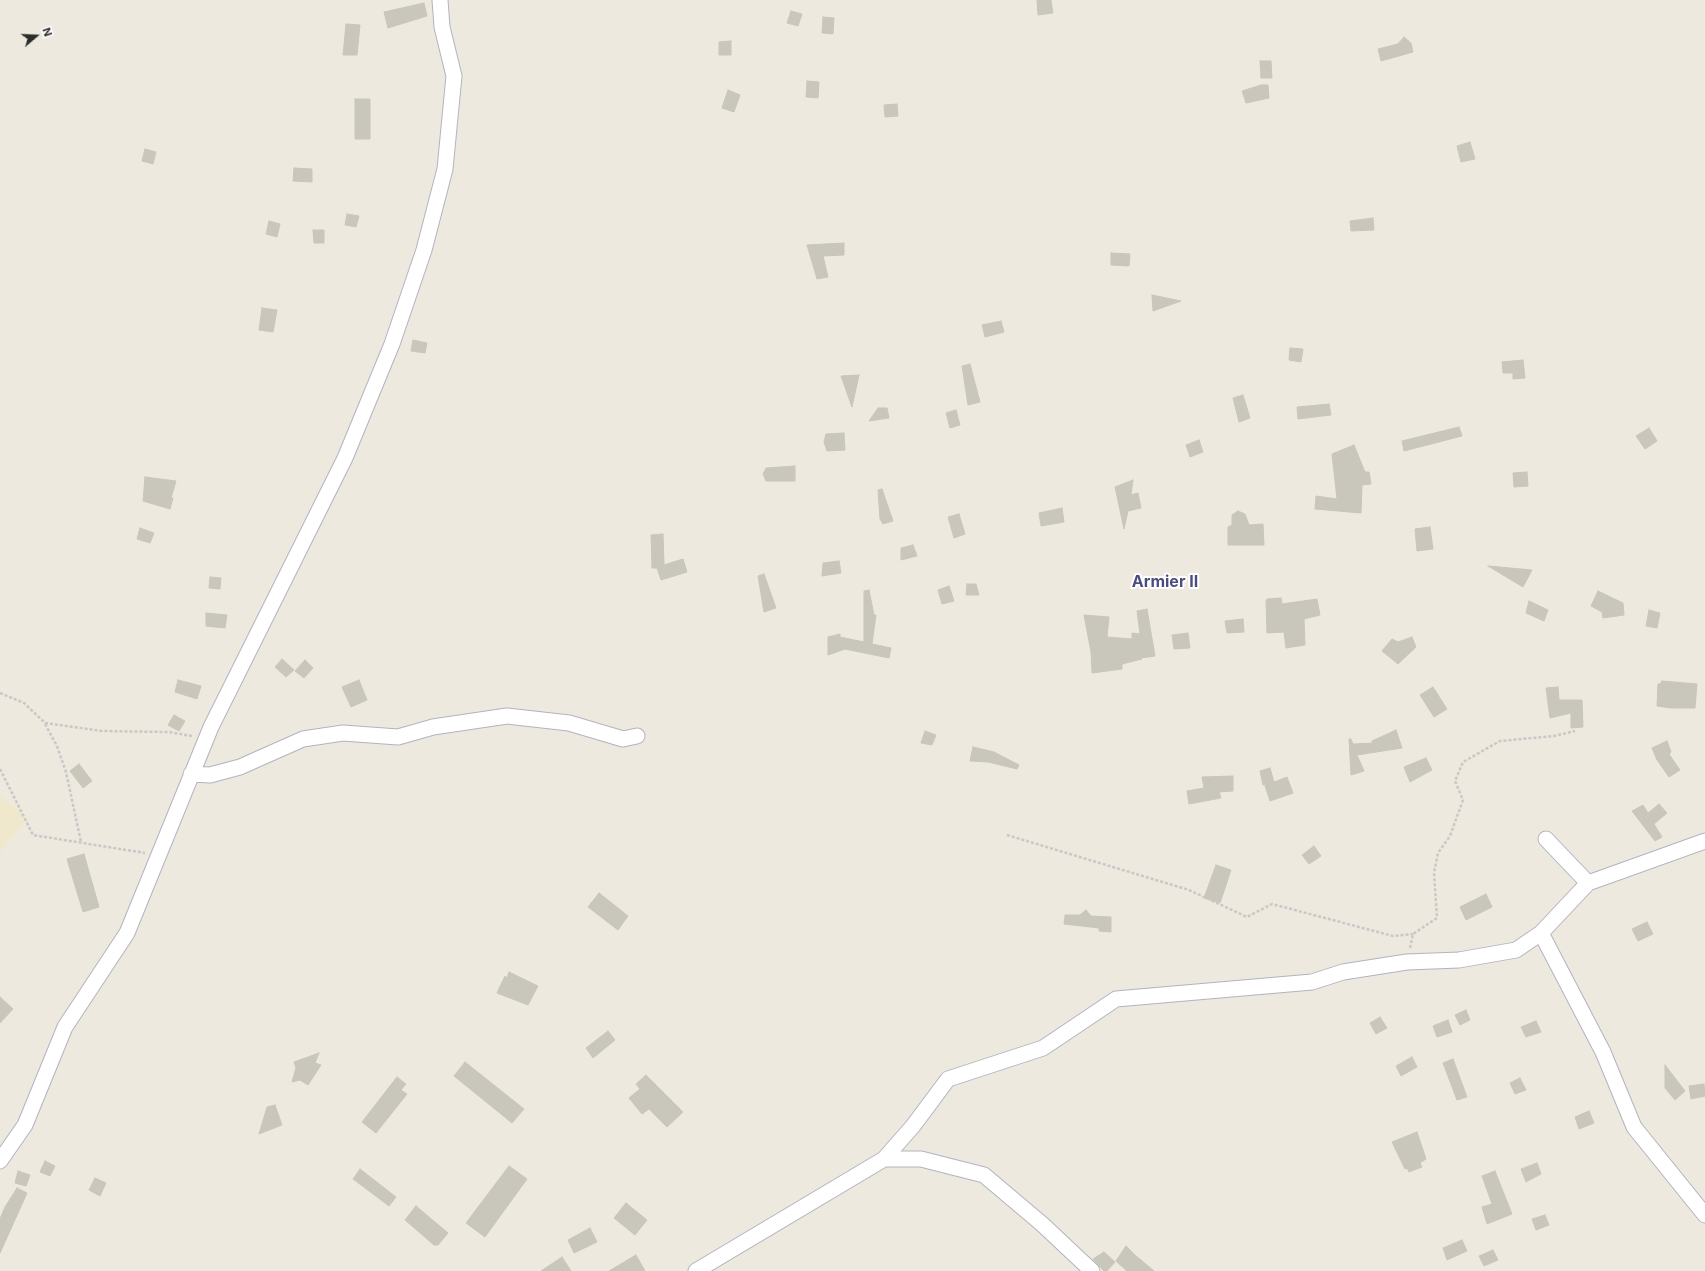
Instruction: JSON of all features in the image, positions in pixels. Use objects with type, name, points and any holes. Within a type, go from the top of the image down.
[{"type":"street","points":[[0,1161],[25,1125],[65,1027],[127,933],[206,738],[345,458],[392,344],[424,250],[445,169],[454,76],[442,27],[440,0]]},
{"type":"street","points":[[191,774],[210,775],[240,767],[303,739],[343,733],[398,737],[433,727],[507,716],[569,722],[623,739],[637,736]]},
{"type":"street","points":[[1546,839],[1588,883]]},
{"type":"street","points":[[696,1271],[884,1159],[912,1126],[948,1079],[1043,1048],[1116,999],[1312,982],[1343,972],[1407,962],[1460,960],[1516,950],[1541,933],[1588,883],[1705,841]]},
{"type":"street","points":[[1541,933],[1603,1052],[1634,1127],[1705,1214]]},
{"type":"street","points":[[884,1159],[921,1159],[984,1175],[1042,1224],[1092,1271]]},
{"type":"path","points":[[0,693],[24,702],[45,723],[57,746],[66,772],[81,842]]},
{"type":"path","points":[[45,723],[102,731],[169,732],[206,738]]},
{"type":"path","points":[[1007,835],[1189,890],[1247,917],[1272,904],[1393,936],[1414,934],[1437,918],[1434,873],[1438,853],[1450,836],[1463,800],[1455,781],[1464,762],[1500,741],[1554,736],[1575,731]]},
{"type":"path","points":[[0,769],[33,834],[158,855]]},
{"type":"path","points":[[1407,962],[1414,934]]},
{"type":"shaded area","points":[[0,795],[28,818],[0,853]]},
{"type":"building","points":[[1037,0],[1051,0],[1053,13],[1038,15]]},
{"type":"building","points":[[424,3],[427,16],[388,28],[384,12]]},
{"type":"building","points":[[791,11],[802,14],[798,26],[787,23]]},
{"type":"building","points":[[823,17],[834,18],[833,34],[822,33]]},
{"type":"building","points":[[346,24],[360,25],[357,55],[343,55]]},
{"type":"building","points":[[1404,37],[1411,43],[1413,52],[1381,61],[1378,49],[1398,44]]},
{"type":"building","points":[[731,41],[731,55],[719,55],[719,42]]},
{"type":"building","points":[[1260,61],[1271,61],[1272,78],[1261,78]]},
{"type":"building","points":[[807,81],[819,82],[818,98],[806,97]]},
{"type":"building","points":[[1261,85],[1268,85],[1269,98],[1246,103],[1242,91]]},
{"type":"building","points":[[728,90],[740,95],[734,112],[722,108]]},
{"type":"building","points":[[355,99],[370,99],[370,139],[355,139]]},
{"type":"building","points":[[897,104],[898,116],[885,117],[884,105]]},
{"type":"building","points":[[1470,142],[1475,159],[1461,162],[1457,146]]},
{"type":"building","points":[[145,149],[156,152],[153,164],[142,161]]},
{"type":"building","points":[[294,168],[312,169],[312,182],[293,181]]},
{"type":"building","points":[[347,214],[359,216],[356,227],[345,225]]},
{"type":"building","points":[[1373,218],[1374,230],[1351,231],[1350,221]]},
{"type":"building","points":[[269,221],[280,224],[277,237],[266,234]]},
{"type":"building","points":[[313,230],[324,230],[324,243],[314,243]]},
{"type":"building","points":[[844,243],[844,255],[823,256],[828,277],[817,279],[807,245]]},
{"type":"building","points":[[1111,253],[1130,254],[1129,266],[1111,265]]},
{"type":"building","points":[[1152,295],[1181,301],[1153,311]]},
{"type":"building","points":[[262,308],[277,310],[273,332],[259,330]]},
{"type":"building","points":[[1001,321],[1004,332],[985,337],[982,325]]},
{"type":"building","points":[[413,340],[427,343],[425,353],[411,351]]},
{"type":"building","points":[[1290,348],[1303,349],[1301,362],[1289,360]]},
{"type":"building","points":[[1523,360],[1525,378],[1513,379],[1513,373],[1503,373],[1502,362]]},
{"type":"building","points":[[970,364],[980,402],[968,405],[962,366]]},
{"type":"building","points":[[859,375],[852,407],[841,376]]},
{"type":"building","points":[[1243,395],[1250,418],[1239,422],[1233,398]]},
{"type":"building","points":[[1329,404],[1331,415],[1298,419],[1297,407]]},
{"type":"building","points":[[878,408],[887,408],[889,418],[869,421]]},
{"type":"building","points":[[956,410],[960,425],[950,428],[946,413]]},
{"type":"building","points":[[1459,427],[1462,436],[1404,451],[1402,441]]},
{"type":"building","points":[[1649,428],[1657,441],[1645,449],[1636,436]]},
{"type":"building","points":[[844,433],[845,450],[827,451],[824,442],[826,434]]},
{"type":"building","points":[[1199,440],[1203,452],[1190,457],[1186,445]]},
{"type":"building","points":[[1354,445],[1365,472],[1369,472],[1371,484],[1362,485],[1361,513],[1315,509],[1316,496],[1337,499],[1332,454]]},
{"type":"building","points":[[795,466],[795,481],[766,481],[763,474],[766,468]]},
{"type":"building","points":[[1527,472],[1528,486],[1514,487],[1513,473]]},
{"type":"building","points":[[145,477],[176,481],[171,498],[173,498],[170,509],[143,501]]},
{"type":"building","points":[[1133,480],[1131,495],[1138,493],[1141,508],[1128,511],[1124,529],[1115,487]]},
{"type":"building","points":[[882,489],[893,521],[883,524],[880,519],[878,490]]},
{"type":"building","points":[[1062,508],[1064,522],[1041,526],[1039,513]]},
{"type":"building","points":[[1238,511],[1245,514],[1249,525],[1263,524],[1264,545],[1228,545],[1228,527],[1232,525],[1232,515]]},
{"type":"building","points":[[959,514],[965,534],[954,538],[948,517]]},
{"type":"building","points":[[1430,527],[1433,549],[1417,551],[1415,529]]},
{"type":"building","points":[[140,528],[154,533],[150,543],[137,539]]},
{"type":"building","points":[[663,534],[664,565],[683,559],[687,572],[661,580],[657,568],[652,568],[651,535]]},
{"type":"building","points":[[913,545],[917,556],[901,560],[901,548]]},
{"type":"building","points":[[839,561],[841,573],[822,576],[823,563]]},
{"type":"building","points":[[1488,566],[1532,570],[1523,587]]},
{"type":"building","points":[[764,574],[776,608],[764,612],[758,576]]},
{"type":"building","points":[[210,577],[221,578],[220,589],[209,588]]},
{"type":"building","points":[[967,584],[976,584],[979,595],[966,595]]},
{"type":"building","points":[[949,586],[954,601],[942,604],[938,590]]},
{"type":"building","points":[[869,590],[874,615],[876,615],[872,644],[891,648],[889,658],[845,649],[828,655],[828,637],[840,634],[840,637],[864,642],[864,591]]},
{"type":"building","points":[[1598,591],[1623,603],[1624,615],[1603,618],[1602,612],[1591,606]]},
{"type":"building","points":[[1281,598],[1282,604],[1317,599],[1320,615],[1304,619],[1305,645],[1286,648],[1284,632],[1267,633],[1266,601],[1267,599]]},
{"type":"building","points":[[1529,601],[1548,610],[1544,621],[1526,613]]},
{"type":"building","points":[[1147,609],[1155,656],[1141,658],[1142,659],[1122,664],[1122,669],[1092,673],[1091,652],[1084,615],[1109,617],[1107,637],[1132,639],[1132,633],[1140,634],[1137,611]]},
{"type":"building","points":[[1649,610],[1660,613],[1657,628],[1646,626]]},
{"type":"building","points":[[206,613],[227,615],[225,628],[206,626]]},
{"type":"building","points":[[1243,619],[1244,632],[1227,633],[1225,621]]},
{"type":"building","points":[[1188,633],[1190,648],[1174,649],[1172,635]]},
{"type":"building","points":[[1412,637],[1416,647],[1398,664],[1382,651],[1392,639],[1398,642]]},
{"type":"building","points":[[282,659],[294,670],[286,677],[275,667]]},
{"type":"building","points":[[305,660],[313,668],[304,678],[295,671]]},
{"type":"building","points":[[178,680],[201,686],[197,699],[175,692]]},
{"type":"building","points":[[359,680],[367,700],[351,707],[342,687]]},
{"type":"building","points":[[1662,681],[1697,684],[1695,708],[1671,708],[1657,706],[1658,684]]},
{"type":"building","points":[[1433,687],[1447,709],[1434,717],[1420,695]]},
{"type":"building","points":[[1558,687],[1559,700],[1582,700],[1583,727],[1571,728],[1571,713],[1550,718],[1546,688]]},
{"type":"building","points":[[174,715],[185,721],[179,731],[168,725]]},
{"type":"building","points":[[1396,730],[1402,748],[1357,755],[1364,771],[1351,775],[1349,739],[1351,739],[1353,744],[1373,743],[1372,741]]},
{"type":"building","points":[[925,731],[936,735],[932,745],[921,743]]},
{"type":"building","points":[[1667,741],[1671,752],[1669,754],[1680,770],[1669,777],[1657,760],[1652,748]]},
{"type":"building","points":[[973,747],[994,752],[1019,765],[1017,769],[988,762],[970,761]]},
{"type":"building","points":[[1426,758],[1432,770],[1410,782],[1404,767]]},
{"type":"building","points":[[79,764],[92,781],[83,788],[70,771]]},
{"type":"building","points":[[1270,768],[1274,782],[1287,777],[1293,793],[1270,801],[1265,786],[1269,784],[1263,785],[1260,771]]},
{"type":"building","points":[[1233,776],[1233,791],[1219,792],[1221,798],[1189,804],[1187,791],[1204,788],[1202,777]]},
{"type":"building","points":[[1659,804],[1667,813],[1654,824],[1662,837],[1655,841],[1632,811],[1643,805],[1648,813]]},
{"type":"building","points":[[1314,846],[1321,856],[1309,864],[1302,855]]},
{"type":"building","points":[[84,854],[99,907],[83,912],[67,859]]},
{"type":"building","points":[[1216,865],[1231,870],[1220,903],[1204,898]]},
{"type":"building","points":[[599,893],[628,916],[618,930],[588,907]]},
{"type":"building","points":[[1486,894],[1492,907],[1466,920],[1460,907]]},
{"type":"building","points":[[1086,910],[1091,916],[1111,917],[1111,932],[1099,931],[1099,928],[1064,924],[1065,915],[1080,915]]},
{"type":"building","points":[[1647,922],[1653,934],[1638,941],[1632,929]]},
{"type":"building","points":[[509,972],[538,986],[528,1005],[497,993],[505,976],[507,978]]},
{"type":"building","points":[[0,997],[13,1009],[0,1023]]},
{"type":"building","points":[[1466,1010],[1470,1020],[1460,1025],[1455,1015]]},
{"type":"building","points":[[1380,1017],[1387,1028],[1376,1034],[1370,1023]]},
{"type":"building","points":[[1448,1020],[1452,1032],[1437,1037],[1433,1026]]},
{"type":"building","points":[[1536,1021],[1541,1032],[1526,1037],[1521,1027]]},
{"type":"building","points":[[608,1031],[615,1040],[593,1058],[586,1048]]},
{"type":"building","points":[[319,1053],[315,1063],[321,1065],[308,1085],[300,1080],[292,1082],[296,1068],[294,1062]]},
{"type":"building","points":[[1412,1057],[1417,1067],[1401,1076],[1396,1066]]},
{"type":"building","points":[[1453,1059],[1467,1097],[1457,1100],[1443,1063]]},
{"type":"building","points":[[465,1062],[524,1109],[512,1123],[454,1076]]},
{"type":"building","points":[[1665,1065],[1685,1091],[1675,1100],[1665,1088]]},
{"type":"building","points":[[646,1075],[683,1112],[667,1127],[649,1109],[642,1114],[629,1098],[640,1089],[636,1084]]},
{"type":"building","points":[[397,1077],[406,1084],[401,1090],[407,1094],[376,1133],[362,1122]]},
{"type":"building","points":[[1520,1078],[1526,1090],[1515,1094],[1510,1083]]},
{"type":"building","points":[[1704,1084],[1705,1096],[1691,1099],[1689,1086]]},
{"type":"building","points":[[275,1105],[282,1125],[259,1134],[267,1107]]},
{"type":"building","points":[[1589,1111],[1594,1123],[1579,1129],[1575,1117]]},
{"type":"building","points":[[1417,1132],[1426,1159],[1420,1163],[1422,1167],[1409,1172],[1407,1168],[1405,1169],[1392,1142]]},
{"type":"building","points":[[45,1161],[55,1166],[50,1176],[40,1172]]},
{"type":"building","points":[[1537,1163],[1541,1174],[1526,1182],[1521,1169]]},
{"type":"building","points":[[509,1166],[527,1179],[485,1237],[466,1223]]},
{"type":"building","points":[[360,1169],[396,1197],[389,1206],[353,1179]]},
{"type":"building","points":[[18,1171],[30,1175],[26,1186],[15,1183]]},
{"type":"building","points":[[1495,1171],[1512,1214],[1487,1224],[1482,1207],[1492,1204],[1482,1176]]},
{"type":"building","points":[[95,1178],[106,1183],[100,1196],[89,1190]]},
{"type":"building","points":[[17,1188],[27,1193],[0,1253],[0,1219],[5,1207]]},
{"type":"building","points":[[626,1203],[647,1220],[635,1235],[614,1218]]},
{"type":"building","points":[[416,1206],[448,1233],[438,1245],[434,1245],[405,1220]]},
{"type":"building","points":[[1545,1215],[1549,1225],[1536,1230],[1532,1219]]},
{"type":"building","points":[[590,1228],[597,1242],[574,1253],[568,1240]]},
{"type":"building","points":[[1462,1240],[1467,1251],[1447,1260],[1443,1248]]},
{"type":"building","points":[[1126,1246],[1154,1271],[1127,1271],[1116,1261]]},
{"type":"building","points":[[1493,1250],[1498,1260],[1484,1266],[1479,1256]]},
{"type":"building","points":[[1104,1252],[1115,1262],[1107,1271],[1104,1271],[1093,1259]]},
{"type":"building","points":[[636,1255],[645,1271],[609,1271]]},
{"type":"building","points":[[562,1257],[571,1271],[541,1271]]},
{"type":"district","name":"Armier II","points":[[1165,582]]}]
